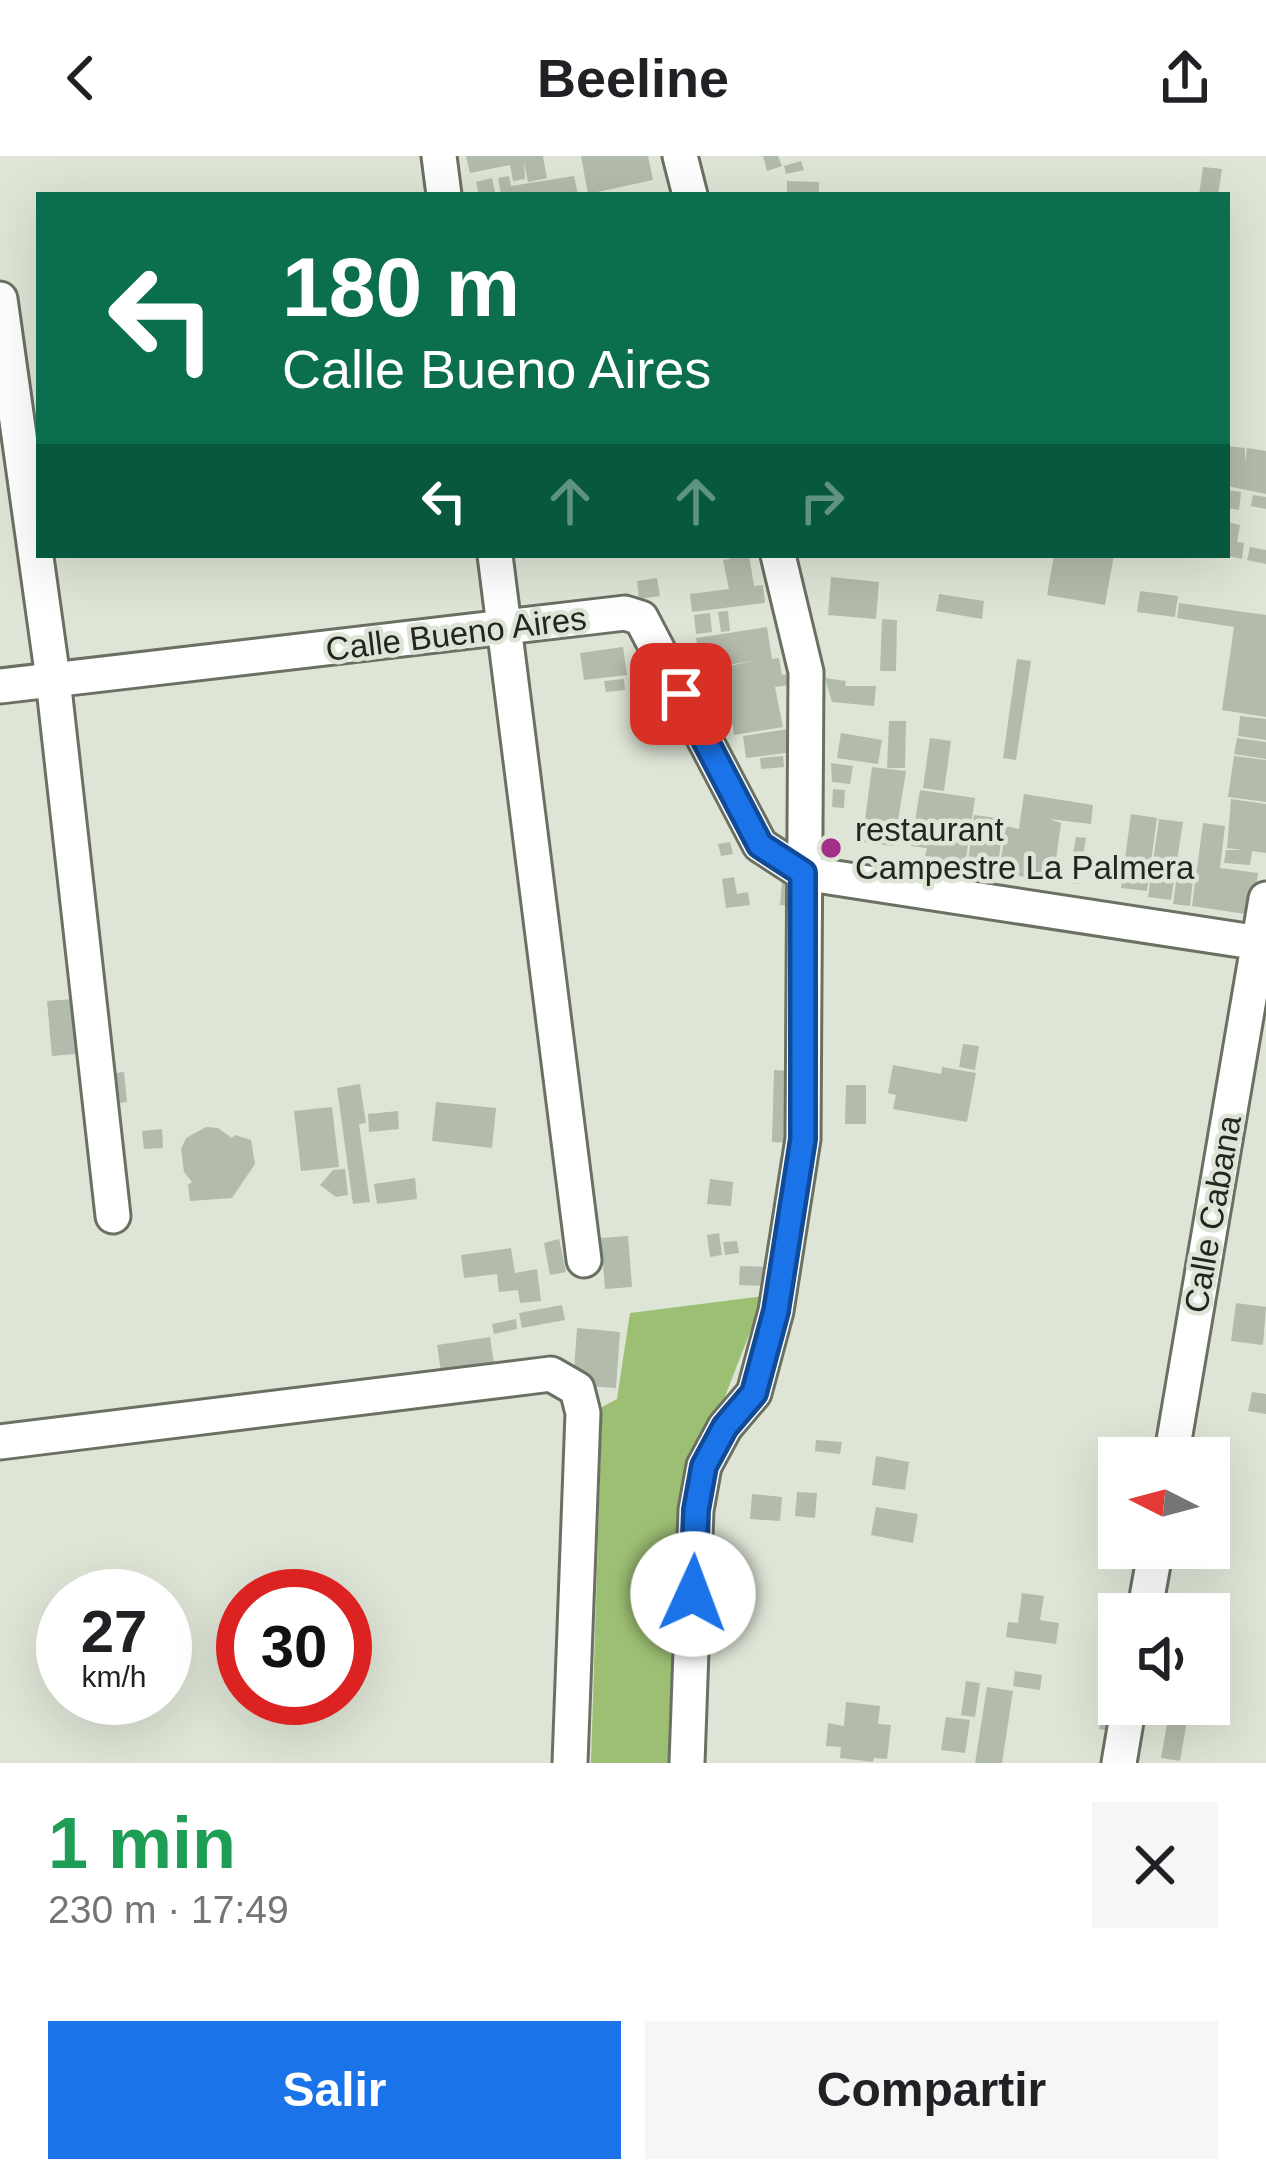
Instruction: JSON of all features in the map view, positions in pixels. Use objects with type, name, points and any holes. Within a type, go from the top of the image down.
[{"type":"street","points":[[439,156],[445,192]]},
{"type":"street","points":[[680,156],[689,192]]},
{"type":"street","points":[[0,299],[36,557]]},
{"type":"street","points":[[36,558],[112,1216]]},
{"type":"street","points":[[495,558],[584,1260]]},
{"type":"street","points":[[687,1763],[696,1510],[704,1466],[725,1427],[754,1393],[776,1311],[803,1139],[806,672],[779,558]]},
{"type":"street","name":"Calle Bueno Aires","points":[[0,686],[625,613],[641,618],[760,845],[803,873],[1262,943]]},
{"type":"street","name":"Calle Cabana","points":[[1175,1437],[1266,899]]},
{"type":"street","points":[[0,1442],[550,1374],[577,1389],[583,1413],[570,1763]]},
{"type":"street","points":[[1119,1763],[1125,1725]]},
{"type":"green space","points":[[764,1296],[691,1484],[683,1763],[591,1763],[602,1407],[617,1399],[630,1313]]},
{"type":"building","points":[[466,156],[543,156],[547,178],[528,182],[524,162],[525,179],[513,181],[510,165],[470,173]]},
{"type":"building","points":[[581,156],[648,156],[653,180],[588,192]]},
{"type":"building","points":[[763,156],[778,156],[782,166],[767,171]]},
{"type":"building","points":[[801,161],[804,170],[786,174],[784,166]]},
{"type":"building","points":[[1203,167],[1222,169],[1218,192],[1199,192]]},
{"type":"building","points":[[509,176],[511,186],[574,176],[577,192],[500,192],[498,178]]},
{"type":"building","points":[[492,178],[495,192],[478,192],[476,182]]},
{"type":"building","points":[[787,181],[819,182],[819,192],[787,192]]},
{"type":"building","points":[[1230,446],[1245,448],[1245,463],[1247,448],[1266,451],[1266,494],[1230,487]]},
{"type":"building","points":[[1230,490],[1241,492],[1239,510],[1230,508]]},
{"type":"building","points":[[1253,495],[1266,497],[1266,509],[1251,506]]},
{"type":"building","points":[[1230,523],[1240,525],[1237,542],[1244,543],[1242,559],[1230,557]]},
{"type":"building","points":[[1250,547],[1266,550],[1266,564],[1247,560]]},
{"type":"building","points":[[749,558],[754,586],[763,585],[765,603],[692,612],[690,594],[729,589],[723,560]]},
{"type":"building","points":[[1053,558],[1113,558],[1105,605],[1047,595]]},
{"type":"building","points":[[831,577],[879,582],[876,619],[828,615]]},
{"type":"building","points":[[657,578],[660,596],[639,599],[637,581]]},
{"type":"building","points":[[1140,591],[1178,596],[1175,617],[1137,612]]},
{"type":"building","points":[[939,594],[984,601],[982,619],[936,611]]},
{"type":"building","points":[[1179,603],[1266,615],[1266,717],[1222,710],[1234,627],[1177,618]]},
{"type":"building","points":[[728,611],[730,631],[721,632],[718,612]]},
{"type":"building","points":[[710,613],[712,632],[696,634],[694,615]]},
{"type":"building","points":[[882,619],[897,620],[896,671],[880,671]]},
{"type":"building","points":[[767,627],[772,659],[779,658],[782,675],[788,674],[790,685],[775,687],[783,727],[734,735],[728,695],[713,698],[709,670],[753,661],[701,669],[696,638]]},
{"type":"building","points":[[623,647],[627,675],[584,680],[580,653]]},
{"type":"building","points":[[1017,659],[1031,661],[1016,760],[1003,758]]},
{"type":"building","points":[[825,678],[846,681],[845,686],[876,686],[874,706],[832,702]]},
{"type":"building","points":[[624,679],[625,690],[606,692],[604,681]]},
{"type":"building","points":[[1240,716],[1266,719],[1266,740],[1238,736]]},
{"type":"building","points":[[889,721],[906,721],[905,768],[887,768]]},
{"type":"building","points":[[788,729],[792,752],[746,758],[743,736]]},
{"type":"building","points":[[841,733],[882,740],[878,764],[837,758]]},
{"type":"building","points":[[930,738],[951,741],[944,791],[923,788]]},
{"type":"building","points":[[1237,738],[1266,742],[1266,759],[1234,754]]},
{"type":"building","points":[[783,756],[784,767],[761,769],[760,758]]},
{"type":"building","points":[[1234,756],[1266,760],[1266,802],[1228,797]]},
{"type":"building","points":[[831,763],[853,766],[850,784],[832,782]]},
{"type":"building","points":[[872,767],[906,771],[894,846],[862,842]]},
{"type":"building","points":[[833,789],[845,790],[844,808],[832,807]]},
{"type":"building","points":[[920,790],[975,798],[965,865],[925,856],[927,848],[911,846]]},
{"type":"building","points":[[1024,794],[1093,805],[1091,824],[1049,819],[1061,823],[1053,881],[999,873],[1006,826],[1019,829]]},
{"type":"building","points":[[1231,799],[1266,804],[1266,853],[1252,851],[1250,865],[1224,863],[1226,850],[1242,850],[1227,848]]},
{"type":"building","points":[[1131,814],[1157,818],[1147,891],[1121,888]]},
{"type":"building","points":[[974,815],[1004,819],[997,873],[967,869]]},
{"type":"building","points":[[1159,819],[1183,822],[1171,900],[1148,897]]},
{"type":"building","points":[[1203,823],[1225,826],[1220,868],[1258,873],[1252,915],[1192,906]]},
{"type":"building","points":[[1076,837],[1086,838],[1083,855],[1073,853]]},
{"type":"building","points":[[730,842],[733,854],[721,856],[718,844]]},
{"type":"building","points":[[1179,861],[1195,863],[1190,906],[1173,904]]},
{"type":"building","points":[[1074,862],[1082,863],[1079,884],[1071,883]]},
{"type":"building","points":[[734,877],[737,894],[748,892],[750,905],[726,908],[722,879]]},
{"type":"building","points":[[782,881],[794,883],[792,906],[780,905]]},
{"type":"building","points":[[74,999],[87,1053],[52,1056],[47,1001]]},
{"type":"building","points":[[963,1044],[979,1046],[975,1070],[959,1067]]},
{"type":"building","points":[[893,1065],[941,1074],[942,1067],[976,1073],[967,1122],[893,1109],[896,1095],[888,1093]]},
{"type":"building","points":[[774,1070],[797,1071],[794,1143],[772,1142]]},
{"type":"building","points":[[124,1072],[127,1102],[120,1103],[116,1073]]},
{"type":"building","points":[[360,1084],[366,1123],[359,1124],[370,1202],[353,1204],[337,1088]]},
{"type":"building","points":[[846,1085],[866,1085],[866,1124],[845,1124]]},
{"type":"building","points":[[436,1102],[496,1108],[492,1148],[432,1141]]},
{"type":"building","points":[[332,1107],[339,1167],[301,1171],[294,1111]]},
{"type":"building","points":[[398,1111],[399,1129],[369,1132],[368,1114]]},
{"type":"building","points":[[206,1127],[251,1140],[255,1164],[232,1198],[190,1201],[188,1185],[192,1182],[184,1172],[181,1149],[186,1138]]},
{"type":"building","points":[[162,1129],[163,1148],[144,1149],[142,1131]]},
{"type":"building","points":[[345,1169],[348,1195],[336,1197],[320,1185],[333,1170]]},
{"type":"building","points":[[415,1178],[417,1199],[377,1204],[374,1184]]},
{"type":"building","points":[[710,1179],[733,1182],[731,1206],[707,1204]]},
{"type":"building","points":[[719,1233],[722,1255],[710,1257],[707,1235]]},
{"type":"building","points":[[628,1236],[632,1287],[605,1289],[601,1238]]},
{"type":"building","points":[[559,1239],[566,1272],[550,1275],[544,1243]]},
{"type":"building","points":[[737,1241],[739,1253],[725,1255],[723,1242]]},
{"type":"building","points":[[511,1248],[515,1273],[537,1269],[541,1301],[520,1303],[518,1290],[499,1292],[497,1274],[464,1278],[461,1255]]},
{"type":"building","points":[[740,1266],[768,1267],[767,1286],[739,1285]]},
{"type":"building","points":[[1236,1303],[1266,1307],[1263,1345],[1231,1341]]},
{"type":"building","points":[[562,1305],[565,1320],[522,1328],[519,1313]]},
{"type":"building","points":[[516,1319],[517,1329],[494,1334],[492,1324]]},
{"type":"building","points":[[577,1328],[620,1332],[616,1388],[573,1385]]},
{"type":"building","points":[[490,1337],[495,1370],[442,1378],[437,1345]]},
{"type":"building","points":[[1252,1392],[1266,1394],[1266,1414],[1248,1411]]},
{"type":"building","points":[[816,1440],[842,1442],[840,1454],[815,1451]]},
{"type":"building","points":[[876,1456],[909,1462],[905,1490],[872,1485]]},
{"type":"building","points":[[797,1492],[817,1493],[815,1518],[795,1516]]},
{"type":"building","points":[[752,1494],[782,1497],[780,1521],[750,1519]]},
{"type":"building","points":[[876,1507],[918,1514],[913,1543],[871,1535]]},
{"type":"building","points":[[1022,1593],[1044,1596],[1040,1620],[1059,1623],[1056,1644],[1006,1637],[1008,1622],[1018,1623]]},
{"type":"building","points":[[1015,1671],[1042,1675],[1040,1690],[1013,1686]]},
{"type":"building","points":[[966,1681],[980,1683],[975,1717],[961,1715]]},
{"type":"building","points":[[987,1687],[1013,1691],[1002,1763],[975,1763]]},
{"type":"building","points":[[846,1702],[880,1706],[878,1724],[891,1725],[887,1759],[840,1758],[841,1747],[826,1746],[828,1723],[844,1726]]},
{"type":"building","points":[[946,1717],[970,1720],[965,1753],[941,1750]]},
{"type":"building","points":[[1100,1725],[1118,1725],[1117,1732],[1099,1729]]},
{"type":"building","points":[[1167,1725],[1186,1725],[1180,1761],[1161,1758]]},
{"type":"place","name":"restaurant Campestre La Palmera","points":[[831,848]]},
{"type":"route","points":[[681,694],[760,845],[803,873],[803,1139],[776,1311],[754,1393],[725,1427],[704,1466],[696,1510],[693,1594]]}]
